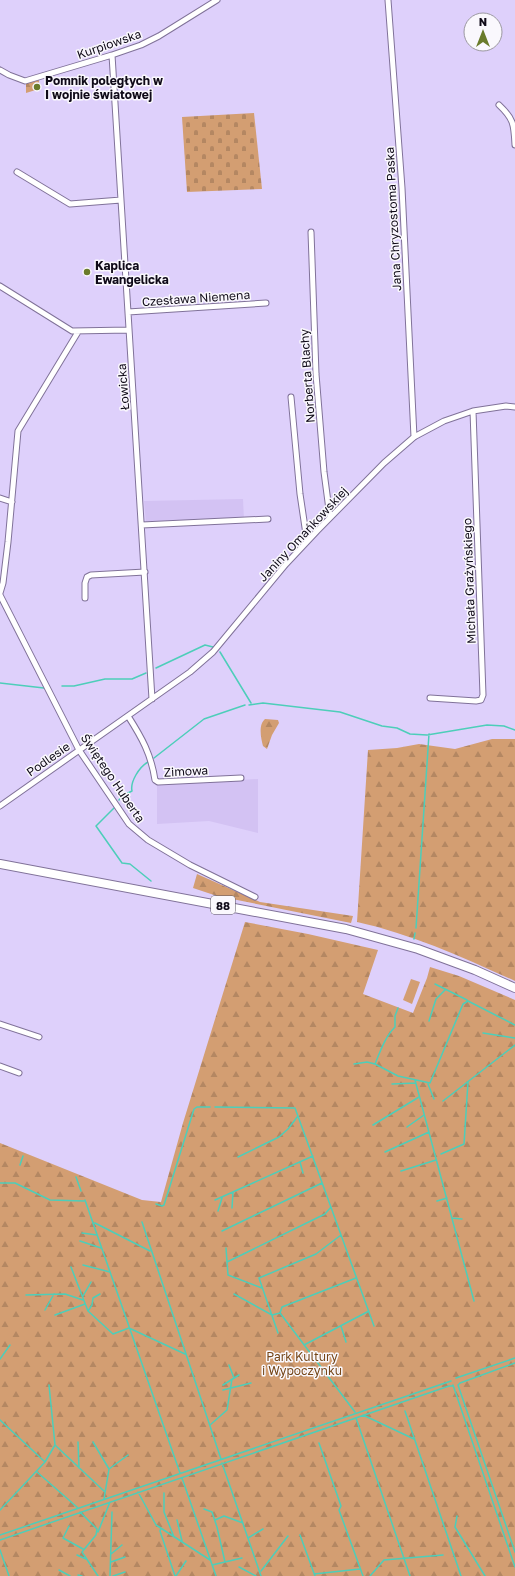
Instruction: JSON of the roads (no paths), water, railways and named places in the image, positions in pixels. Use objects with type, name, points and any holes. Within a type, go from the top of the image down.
[{"type":"main road","name":"88","points":[[0,864],[346,928],[398,942],[430,953],[475,970],[515,988]]},
{"type":"street","name":"Kurpiowska","points":[[0,70],[26,81],[112,55],[141,45],[159,36],[217,0]]},
{"type":"street","name":"Jana Chryzostoma Paska","points":[[388,0],[402,188],[414,437]]},
{"type":"street","name":"Łowicka","points":[[112,55],[152,699]]},
{"type":"street","points":[[499,105],[510,116],[514,126],[515,145]]},
{"type":"street","points":[[17,172],[70,204],[121,200]]},
{"type":"street","name":"Norberta Blachy","points":[[311,232],[316,374],[323,466],[330,517]]},
{"type":"street","points":[[0,286],[72,331],[129,330]]},
{"type":"street","name":"Czesława Niemena","points":[[128,312],[266,303]]},
{"type":"street","points":[[0,594],[3,583],[8,542],[18,431],[78,332]]},
{"type":"street","points":[[291,397],[300,494],[307,541]]},
{"type":"street","name":"Janiny Omańkowskiej","points":[[128,716],[190,672],[213,652],[307,541],[384,463],[414,437],[444,421],[473,411],[506,406],[515,407]]},
{"type":"street","name":"Michała Grażyńskiego","points":[[430,698],[476,701],[481,700],[483,694],[473,411]]},
{"type":"street","points":[[0,498],[12,502]]},
{"type":"street","points":[[142,525],[268,519]]},
{"type":"street","points":[[85,598],[85,583],[87,577],[145,572]]},
{"type":"street","name":"Świętego Huberta","points":[[0,594],[79,750],[125,818],[139,833],[190,865],[255,897]]},
{"type":"street","name":"Podlesie","points":[[0,806],[128,716]]},
{"type":"street","name":"Zimowa","points":[[128,716],[146,747],[151,759],[155,780],[158,782],[241,778]]},
{"type":"street","points":[[0,1024],[38,1037]]},
{"type":"street","points":[[0,1066],[19,1073]]},
{"type":"waterway","points":[[156,668],[205,645],[213,647]]},
{"type":"waterway","points":[[220,652],[251,703]]},
{"type":"waterway","points":[[62,686],[74,686],[105,679],[132,679],[146,673]]},
{"type":"waterway","points":[[0,683],[44,688]]},
{"type":"waterway","points":[[249,705],[263,703],[340,712],[382,726],[397,728],[410,734],[427,735],[487,725],[504,726],[515,730]]},
{"type":"waterway","points":[[154,758],[204,719],[245,705]]},
{"type":"waterway","points":[[416,928],[429,734]]},
{"type":"waterway","points":[[119,800],[122,796],[132,791],[132,783],[136,775],[141,767],[148,762]]},
{"type":"waterway","points":[[114,808],[96,826],[122,863],[130,864],[151,881]]},
{"type":"waterway","points":[[414,939],[415,933]]},
{"type":"waterway","points":[[435,984],[467,1000]]},
{"type":"waterway","points":[[429,1021],[436,999],[445,990]]},
{"type":"waterway","points":[[354,1064],[367,1062],[375,1064],[398,1076],[430,1083],[463,1004],[468,1001],[515,1025]]},
{"type":"waterway","points":[[375,1064],[386,1040],[395,1027],[395,1016],[398,1008]]},
{"type":"waterway","points":[[483,1033],[515,1038]]},
{"type":"waterway","points":[[443,1101],[515,1045]]},
{"type":"waterway","points":[[415,1080],[474,1301]]},
{"type":"waterway","points":[[441,1154],[464,1144],[468,1082]]},
{"type":"waterway","points":[[392,1084],[416,1083]]},
{"type":"waterway","points":[[428,1084],[434,1099]]},
{"type":"waterway","points":[[373,1125],[419,1097]]},
{"type":"waterway","points":[[156,1204],[162,1206],[164,1205],[194,1109],[197,1107],[210,1107]]},
{"type":"waterway","points":[[215,1107],[295,1108],[374,1326]]},
{"type":"waterway","points":[[407,1127],[424,1115]]},
{"type":"waterway","points":[[238,1157],[279,1137],[288,1129],[298,1116]]},
{"type":"waterway","points":[[385,1152],[429,1132]]},
{"type":"waterway","points":[[20,1165],[23,1156]]},
{"type":"waterway","points":[[215,1200],[313,1156]]},
{"type":"waterway","points":[[401,1171],[436,1160]]},
{"type":"waterway","points":[[300,1162],[303,1173]]},
{"type":"waterway","points":[[76,1177],[81,1191]]},
{"type":"waterway","points":[[0,1183],[15,1183],[50,1200],[84,1201]]},
{"type":"waterway","points":[[222,1231],[322,1183]]},
{"type":"waterway","points":[[232,1208],[233,1192]]},
{"type":"waterway","points":[[218,1211],[222,1198]]},
{"type":"waterway","points":[[437,1201],[447,1198]]},
{"type":"waterway","points":[[85,1200],[180,1473]]},
{"type":"waterway","points":[[227,1262],[325,1214],[331,1207]]},
{"type":"waterway","points":[[452,1218],[462,1219]]},
{"type":"waterway","points":[[142,1222],[221,1459]]},
{"type":"waterway","points":[[93,1224],[95,1223],[150,1251]]},
{"type":"waterway","points":[[82,1233],[97,1235]]},
{"type":"waterway","points":[[278,1333],[259,1278],[316,1254],[341,1235]]},
{"type":"waterway","points":[[80,1241],[101,1248]]},
{"type":"waterway","points":[[226,1248],[228,1275],[262,1288]]},
{"type":"waterway","points":[[83,1265],[110,1272]]},
{"type":"waterway","points":[[71,1267],[88,1311],[113,1334],[129,1328],[185,1354]]},
{"type":"waterway","points":[[234,1294],[272,1315],[280,1313],[282,1307],[356,1278]]},
{"type":"waterway","points":[[83,1296],[91,1282]]},
{"type":"waterway","points":[[45,1310],[54,1294]]},
{"type":"waterway","points":[[26,1295],[65,1294],[83,1300]]},
{"type":"waterway","points":[[88,1311],[92,1305],[93,1298],[100,1294]]},
{"type":"waterway","points":[[55,1315],[85,1304]]},
{"type":"waterway","points":[[304,1345],[369,1311]]},
{"type":"waterway","points":[[280,1313],[355,1412]]},
{"type":"waterway","points":[[341,1326],[346,1342]]},
{"type":"waterway","points":[[0,1359],[10,1345]]},
{"type":"waterway","points":[[456,1378],[515,1358]]},
{"type":"waterway","points":[[515,1363],[458,1385],[515,1552]]},
{"type":"waterway","points":[[229,1365],[234,1378]]},
{"type":"waterway","points":[[223,1385],[239,1375]]},
{"type":"waterway","points":[[210,1425],[227,1410],[232,1379]]},
{"type":"waterway","points":[[0,1535],[451,1381]]},
{"type":"waterway","points":[[223,1390],[251,1383]]},
{"type":"waterway","points":[[0,1510],[45,1462],[55,1445],[49,1385]]},
{"type":"waterway","points":[[453,1385],[515,1567]]},
{"type":"waterway","points":[[0,1540],[449,1386],[453,1386]]},
{"type":"waterway","points":[[405,1411],[461,1576]]},
{"type":"waterway","points":[[363,1415],[414,1439]]},
{"type":"waterway","points":[[356,1418],[410,1576]]},
{"type":"waterway","points":[[0,1420],[45,1462]]},
{"type":"waterway","points":[[78,1442],[79,1468]]},
{"type":"waterway","points":[[93,1442],[109,1469],[104,1499]]},
{"type":"waterway","points":[[319,1443],[341,1506],[339,1510],[363,1576]]},
{"type":"waterway","points":[[55,1445],[105,1492]]},
{"type":"waterway","points":[[109,1469],[128,1455]]},
{"type":"waterway","points":[[222,1463],[261,1576]]},
{"type":"waterway","points":[[37,1472],[78,1508]]},
{"type":"waterway","points":[[182,1478],[216,1576]]},
{"type":"waterway","points":[[138,1492],[156,1525],[210,1560]]},
{"type":"waterway","points":[[164,1493],[164,1512],[174,1537]]},
{"type":"waterway","points":[[98,1532],[110,1502]]},
{"type":"waterway","points":[[204,1509],[212,1512],[225,1562]]},
{"type":"waterway","points":[[80,1512],[97,1529],[96,1535],[82,1552],[98,1576]]},
{"type":"waterway","points":[[110,1576],[112,1512]]},
{"type":"waterway","points":[[215,1520],[224,1516],[243,1523]]},
{"type":"waterway","points":[[457,1516],[455,1527],[485,1576]]},
{"type":"waterway","points":[[177,1520],[182,1541]]},
{"type":"waterway","points":[[69,1526],[63,1538],[83,1549]]},
{"type":"waterway","points":[[161,1528],[160,1531],[175,1576]]},
{"type":"waterway","points":[[248,1538],[263,1529]]},
{"type":"waterway","points":[[300,1535],[315,1576]]},
{"type":"waterway","points":[[261,1571],[288,1536]]},
{"type":"waterway","points":[[111,1554],[122,1545]]},
{"type":"waterway","points":[[0,1550],[9,1576]]},
{"type":"waterway","points":[[77,1555],[86,1559]]},
{"type":"waterway","points":[[370,1576],[384,1560],[443,1555]]},
{"type":"waterway","points":[[111,1562],[125,1557]]},
{"type":"waterway","points":[[212,1565],[242,1558]]},
{"type":"waterway","points":[[176,1576],[186,1561]]},
{"type":"waterway","points":[[239,1567],[256,1576]]},
{"type":"waterway","points":[[314,1574],[360,1569]]},
{"type":"waterway","points":[[59,1570],[70,1576]]},
{"type":"waterway","points":[[113,1576],[125,1572]]},
{"type":"waterway","points":[[78,1575],[82,1576]]},
{"type":"place","name":"Pomnik poległych w I wojnie światowej","points":[[37,87]]},
{"type":"place","name":"Kaplica Ewangelicka","points":[[87,272]]},
{"type":"park label","name":"Park Kultury i Wypoczynku","points":[[302,1363]]}]
